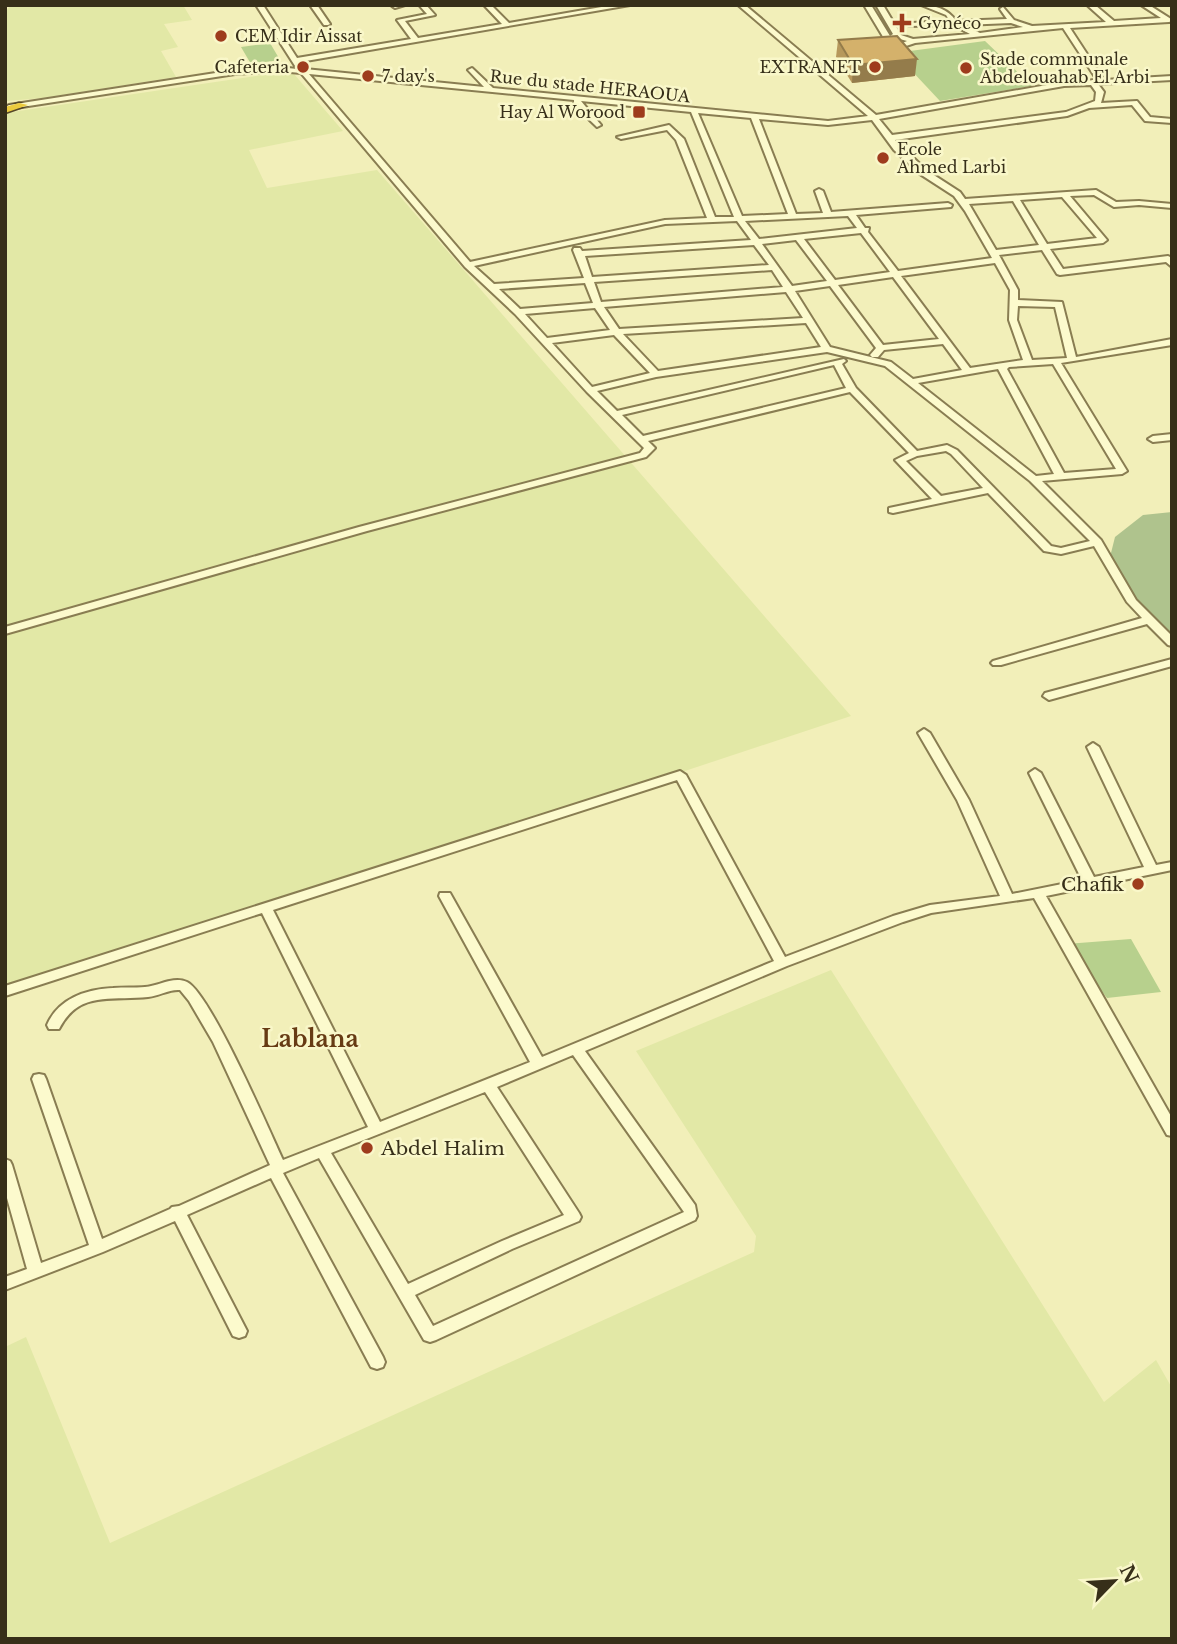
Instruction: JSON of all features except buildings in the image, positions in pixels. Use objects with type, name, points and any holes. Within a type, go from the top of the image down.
[{"type":"highway","points":[[5,107],[23,104]]},
{"type":"street","points":[[5,631],[363,529],[643,455],[650,448],[590,390],[518,312],[468,265],[302,70],[259,5]]},
{"type":"street","points":[[313,5],[326,24]]},
{"type":"street","points":[[416,40],[400,20],[432,15],[422,5]]},
{"type":"street","points":[[487,5],[507,25]]},
{"type":"street","points":[[296,60],[592,8],[627,5]]},
{"type":"street","points":[[741,5],[874,117],[889,138],[923,172],[944,183],[963,202],[1014,289],[1013,320],[1029,363]]},
{"type":"street","points":[[867,5],[888,43],[900,46],[912,41]]},
{"type":"street","points":[[879,5],[898,36]]},
{"type":"street","points":[[924,5],[948,14],[955,24],[979,34]]},
{"type":"street","points":[[1090,5],[1113,24]]},
{"type":"street","points":[[1144,5],[1170,21]]},
{"type":"street","points":[[1003,9],[1012,21]]},
{"type":"street","points":[[911,25],[1012,21],[1032,28]]},
{"type":"street","points":[[888,39],[898,36],[912,41],[1032,28],[1170,21]]},
{"type":"street","points":[[1066,27],[1097,82],[1100,92],[1098,102],[1090,107]]},
{"type":"street","name":"Rue du stade HERAOUA","points":[[23,104],[235,72],[279,69],[828,123],[1055,86],[1172,78]]},
{"type":"street","points":[[472,70],[490,89]]},
{"type":"street","points":[[578,99],[577,103],[597,125]]},
{"type":"street","points":[[889,138],[1067,114],[1090,107],[1134,103],[1148,119],[1172,121]]},
{"type":"street","points":[[694,111],[738,218],[790,289],[827,349]]},
{"type":"street","points":[[755,117],[793,216]]},
{"type":"street","points":[[621,137],[669,127],[680,139],[712,220]]},
{"type":"street","points":[[819,191],[828,215]]},
{"type":"street","points":[[963,202],[1096,192],[1114,205],[1139,203],[1172,206]]},
{"type":"street","points":[[518,312],[833,284],[1043,247],[1102,240],[1064,194]]},
{"type":"street","points":[[1015,198],[1060,272],[1168,260],[1172,264]]},
{"type":"street","points":[[468,265],[665,222],[828,215],[948,205]]},
{"type":"street","points":[[850,213],[967,370]]},
{"type":"street","points":[[581,254],[758,242],[864,230]]},
{"type":"street","points":[[799,237],[881,348]]},
{"type":"street","points":[[572,243],[581,254],[586,280],[614,332],[656,374]]},
{"type":"street","points":[[492,287],[775,267]]},
{"type":"street","points":[[1014,303],[1059,304],[1072,360]]},
{"type":"street","points":[[545,341],[614,332],[809,320]]},
{"type":"street","points":[[871,360],[881,348],[945,341]]},
{"type":"street","points":[[911,382],[1007,364],[1072,360],[1172,342]]},
{"type":"street","points":[[590,390],[656,374],[827,349],[888,364],[1034,479],[1097,542],[1132,602],[1172,643]]},
{"type":"street","points":[[615,414],[836,363],[855,356]]},
{"type":"street","points":[[1034,479],[1122,471],[1056,362]]},
{"type":"street","points":[[836,363],[852,389],[915,454]]},
{"type":"street","points":[[1007,364],[1002,368],[1061,477]]},
{"type":"street","points":[[642,439],[852,389]]},
{"type":"street","points":[[1153,439],[1172,437]]},
{"type":"street","points":[[939,500],[900,460],[915,454],[950,449],[1048,549],[1061,551],[1097,542]]},
{"type":"street","points":[[893,510],[990,489]]},
{"type":"street","points":[[997,663],[1148,620]]},
{"type":"street","points":[[1049,696],[1172,662]]},
{"type":"street","points":[[924,733],[958,790],[1009,899]]},
{"type":"street","points":[[1093,747],[1152,870]]},
{"type":"street","points":[[1035,773],[1090,883]]},
{"type":"street","points":[[5,991],[680,775],[782,963]]},
{"type":"street","points":[[5,1284],[98,1248],[276,1169],[488,1085],[782,963],[930,909],[1009,899],[1172,866]]},
{"type":"street","points":[[1038,893],[1172,1131]]},
{"type":"street","points":[[445,896],[538,1063]]},
{"type":"street","points":[[266,909],[377,1130]]},
{"type":"street","points":[[54,1025],[56,1017],[69,1006],[94,994],[153,991],[173,985],[183,986],[193,995],[219,1043],[276,1169],[377,1362]]},
{"type":"street","points":[[322,1151],[430,1335],[690,1213],[576,1049]]},
{"type":"street","points":[[39,1079],[98,1248]]},
{"type":"street","points":[[404,1293],[574,1217],[488,1085]]},
{"type":"street","points":[[5,1166],[36,1272]]},
{"type":"street","points":[[177,1211],[239,1331]]},
{"type":"green space","points":[[11,5],[183,5],[192,20],[164,24],[178,47],[161,51],[176,77],[44,98],[5,101],[5,12]]},
{"type":"green space","name":"Stade communale Abdelouahab El Arbi","points":[[985,41],[1032,86],[940,101],[895,53]]},
{"type":"green space","points":[[270,43],[280,60],[251,64],[241,47]]},
{"type":"green space","points":[[283,72],[294,74],[343,131],[249,150],[267,188],[377,170],[851,716],[5,996],[5,113]]},
{"type":"green space","points":[[1172,512],[1172,646],[1150,625],[1108,565],[1115,537],[1143,515]]},
{"type":"green space","points":[[1131,939],[1161,992],[1107,998],[1066,944]]},
{"type":"green space","points":[[831,970],[1104,1402],[1156,1360],[1172,1388],[1172,1639],[5,1639],[5,1347],[26,1337],[110,1543],[754,1252],[756,1236],[636,1051]]},
{"type":"place","name":"Gynéco","points":[[902,23]]},
{"type":"place","name":"CEM Idir Aissat","points":[[221,36]]},
{"type":"place","name":"Cafeteria","points":[[303,67]]},
{"type":"place","name":"EXTRANET","points":[[875,67]]},
{"type":"place","name":"Stade communale Abdelouahab El Arbi","points":[[966,68]]},
{"type":"place","name":"7 day's","points":[[368,76]]},
{"type":"place","name":"Hay Al Worood","points":[[639,112]]},
{"type":"place","name":"Ecole Ahmed Larbi","points":[[883,158]]},
{"type":"place","name":"Chafik","points":[[1138,884]]},
{"type":"place","name":"Abdel Halim","points":[[367,1148]]},
{"type":"district","name":"Lablana","points":[[310,1039]]}]
